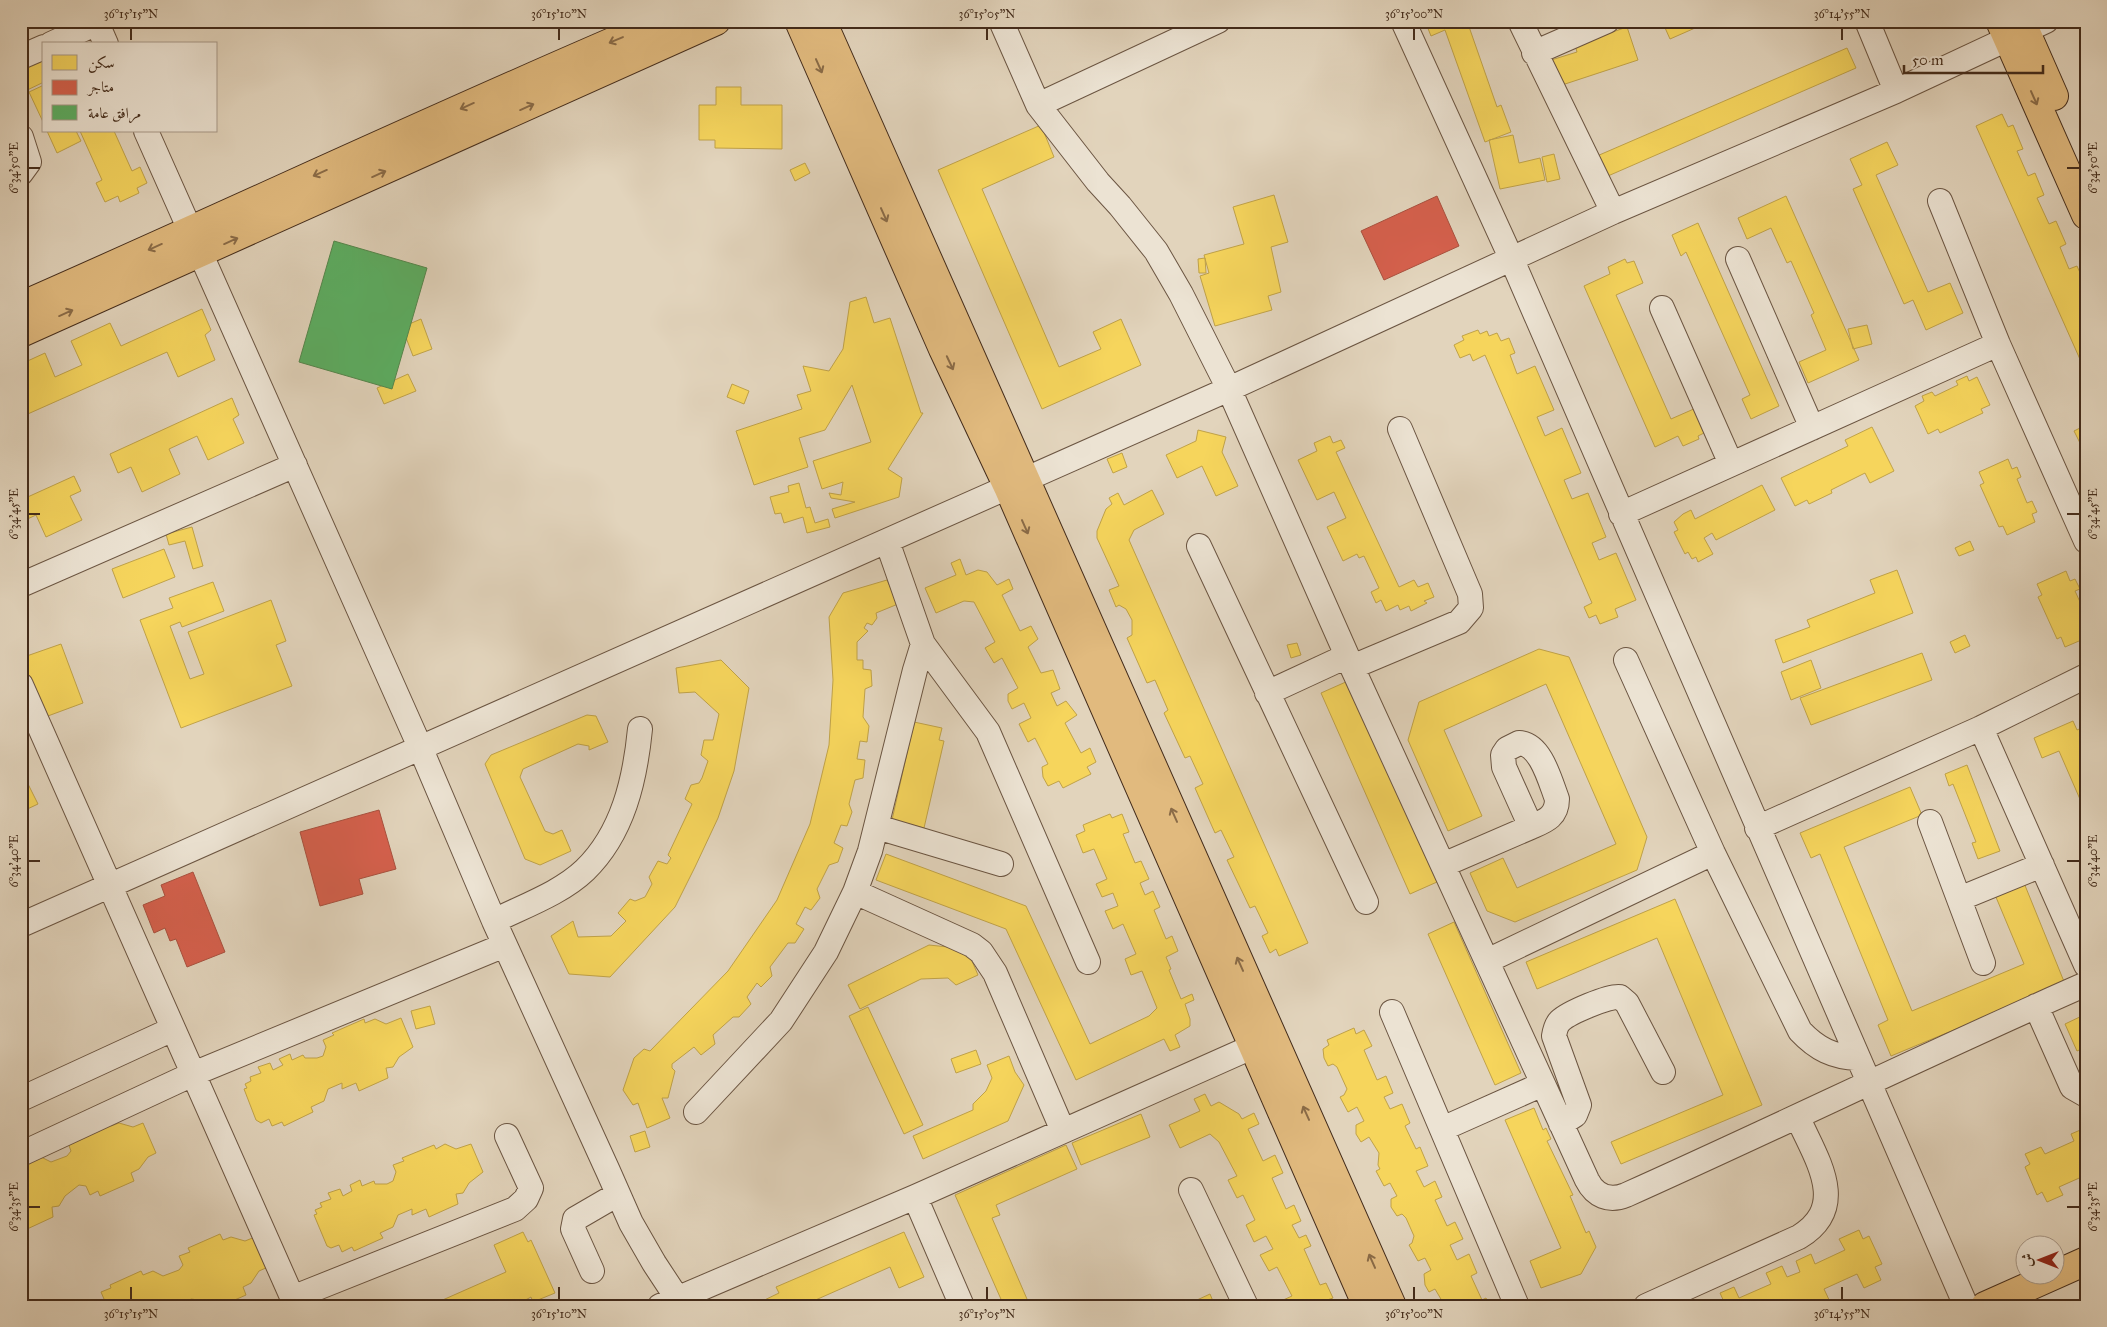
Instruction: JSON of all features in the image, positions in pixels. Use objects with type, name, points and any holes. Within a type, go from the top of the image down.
[{"type":"main road","points":[[21,333],[196,243],[544,71],[661,21]]},
{"type":"main road","points":[[21,306],[196,243],[716,21]]},
{"type":"main road","points":[[805,22],[943,349],[1017,483],[1262,1042],[1367,1306]]},
{"type":"main road","points":[[2020,27],[2086,168]]},
{"type":"main road","points":[[2020,27],[2086,214]]},
{"type":"main road","points":[[1262,1042],[1392,1306]]},
{"type":"main road","points":[[1985,1306],[2086,1261]]},
{"type":"street","points":[[1001,21],[1038,105],[1098,182],[1156,250],[1181,294],[1229,389],[1349,662],[1590,1187],[1596,1193],[1611,1199],[1626,1195],[1798,1118],[1869,1082],[2086,984]]},
{"type":"street","points":[[1038,105],[1218,21]]},
{"type":"street","points":[[1403,21],[1512,260],[1966,1306]]},
{"type":"street","points":[[1520,21],[1613,212]]},
{"type":"street","points":[[1534,52],[1607,21]]},
{"type":"street","points":[[1867,21],[1896,91]]},
{"type":"street","points":[[21,925],[1229,389],[1613,212],[1896,91],[2020,27]]},
{"type":"street","points":[[58,42],[100,29]]},
{"type":"street","points":[[21,57],[42,48]]},
{"type":"street","points":[[146,132],[420,747],[494,921],[631,1222],[674,1303],[1262,1042]]},
{"type":"street","points":[[21,137],[30,162],[21,172]]},
{"type":"street","points":[[1940,201],[1998,344],[2086,541]]},
{"type":"street","points":[[1738,259],[1812,428]]},
{"type":"street","points":[[1662,308],[1732,464]]},
{"type":"street","points":[[1621,514],[1998,344]]},
{"type":"street","points":[[1268,693],[1459,622],[1471,608],[1470,594],[1400,428]]},
{"type":"street","points":[[21,585],[295,466]]},
{"type":"street","points":[[887,540],[923,644],[988,732],[1088,962]]},
{"type":"street","points":[[1199,546],[1366,902]]},
{"type":"street","points":[[696,1112],[781,1021],[826,952],[855,892],[877,827],[912,679],[923,644]]},
{"type":"street","points":[[1626,660],[1713,853],[1800,1031],[1812,1043],[1826,1052],[1842,1057],[1858,1058]]},
{"type":"street","points":[[1757,828],[1981,728],[2086,676]]},
{"type":"street","points":[[21,685],[294,1302],[515,1209],[526,1199],[531,1188],[507,1136]]},
{"type":"street","points":[[1981,728],[2086,965]]},
{"type":"street","points":[[494,921],[561,887],[585,870],[606,843],[622,816],[631,789],[640,729]]},
{"type":"street","points":[[1930,822],[1983,963]]},
{"type":"street","points":[[877,827],[1002,864]]},
{"type":"street","points":[[1443,865],[1531,827]]},
{"type":"street","points":[[1487,961],[1713,853]]},
{"type":"street","points":[[1959,899],[2042,866]]},
{"type":"street","points":[[855,892],[961,939],[982,952],[995,973],[1063,1131]]},
{"type":"street","points":[[21,1154],[193,1074],[505,945]]},
{"type":"street","points":[[1561,1124],[1575,1115],[1579,1105],[1555,1041],[1557,1026],[1564,1018],[1610,997],[1620,997],[1627,1003],[1663,1072]]},
{"type":"street","points":[[2036,1006],[2069,1081],[2077,1091],[2086,1095]]},
{"type":"street","points":[[1392,1012],[1517,1306]]},
{"type":"street","points":[[21,1099],[173,1028]]},
{"type":"street","points":[[1442,1129],[1543,1084]]},
{"type":"street","points":[[1646,1306],[1799,1236],[1810,1230],[1819,1220],[1827,1196],[1826,1183],[1798,1118]]},
{"type":"street","points":[[1191,1190],[1246,1306]]},
{"type":"street","points":[[592,1271],[573,1224],[575,1219],[618,1194]]},
{"type":"street","points":[[915,1197],[962,1306]]},
{"type":"building: سكن","points":[[1425,21],[1467,21],[1497,107],[1501,105],[1511,132],[1485,142],[1445,30],[1431,36]]},
{"type":"building: سكن","points":[[1662,21],[1711,21],[1670,39]]},
{"type":"building: سكن","points":[[1627,27],[1638,60],[1556,87],[1548,61],[1577,52],[1575,45]]},
{"type":"building: سكن","points":[[1847,48],[1856,68],[1601,179],[1590,159]]},
{"type":"building: سكن","points":[[42,51],[42,83],[23,92],[21,61]]},
{"type":"building: سكن","points":[[42,86],[42,120],[29,92]]},
{"type":"building: سكن","points":[[716,87],[741,87],[741,105],[782,105],[782,149],[715,148],[715,140],[699,140],[699,105],[716,105]]},
{"type":"building: سكن","points":[[2002,114],[2008,127],[2013,125],[2023,149],[2017,151],[2028,176],[2035,173],[2044,195],[2037,198],[2049,224],[2056,221],[2066,244],[2060,247],[2069,269],[2077,266],[2086,286],[2086,365],[2083,366],[1976,126]]},
{"type":"building: سكن","points":[[1041,125],[1054,157],[982,189],[1059,367],[1101,349],[1093,332],[1121,319],[1141,365],[1042,409],[938,170]]},
{"type":"building: سكن","points":[[47,132],[76,132],[81,141],[57,153]]},
{"type":"building: سكن","points":[[80,132],[114,132],[132,171],[140,167],[147,183],[137,188],[139,193],[120,202],[118,196],[105,202],[96,183],[102,180]]},
{"type":"building: سكن","points":[[1513,135],[1519,163],[1540,158],[1545,180],[1500,189],[1489,140]]},
{"type":"building: سكن","points":[[1887,142],[1898,165],[1876,175],[1928,292],[1950,283],[1963,313],[1926,330],[1913,300],[1904,304],[1853,189],[1862,185],[1850,159]]},
{"type":"building: سكن","points":[[1554,154],[1560,179],[1547,182],[1542,157]]},
{"type":"building: سكن","points":[[805,163],[810,173],[795,181],[790,170]]},
{"type":"building: سكن","points":[[1274,195],[1288,242],[1271,247],[1281,292],[1268,296],[1272,310],[1215,326],[1200,276],[1209,273],[1204,255],[1244,244],[1233,207]]},
{"type":"building: سكن","points":[[1786,196],[1859,360],[1808,383],[1799,362],[1826,350],[1811,315],[1814,313],[1791,261],[1787,263],[1771,228],[1747,239],[1738,218]]},
{"type":"building: سكن","points":[[1698,223],[1779,406],[1751,419],[1742,399],[1750,395],[1686,252],[1681,256],[1672,235]]},
{"type":"building: سكن","points":[[1205,258],[1206,273],[1199,273],[1198,259]]},
{"type":"building: سكن","points":[[1625,259],[1627,263],[1634,261],[1643,283],[1616,295],[1671,419],[1696,408],[1706,432],[1698,436],[1699,439],[1683,446],[1678,436],[1655,447],[1584,286],[1610,274],[1608,267]]},
{"type":"building: سكن","points":[[866,297],[874,323],[890,318],[921,413],[923,413],[888,469],[902,478],[899,497],[835,518],[832,509],[855,502],[831,498],[829,493],[841,495],[843,482],[822,489],[813,461],[871,442],[852,385],[825,430],[799,438],[808,467],[754,485],[736,431],[802,409],[797,395],[811,391],[803,366],[829,371],[843,349],[850,302]]},
{"type":"building: سكن","points":[[202,309],[211,330],[205,335],[215,360],[178,377],[167,352],[21,417],[21,364],[45,353],[55,377],[82,365],[71,341],[110,323],[121,346]]},
{"type":"building: سكن","points":[[421,319],[432,349],[413,356],[402,327]]},
{"type":"building: سكن","points":[[1867,325],[1872,344],[1853,349],[1848,329]]},
{"type":"building: سكن","points":[[1478,330],[1480,334],[1487,331],[1489,336],[1497,333],[1501,341],[1509,338],[1515,353],[1510,355],[1517,374],[1535,366],[1554,410],[1537,417],[1545,436],[1562,428],[1581,473],[1564,480],[1572,499],[1588,493],[1606,537],[1592,543],[1599,560],[1616,553],[1636,600],[1615,609],[1618,617],[1600,624],[1596,615],[1589,618],[1584,607],[1592,603],[1485,355],[1473,361],[1470,354],[1460,358],[1454,345],[1464,340],[1462,336]]},
{"type":"building: سكن","points":[[408,374],[416,391],[384,404],[377,388]]},
{"type":"building: سكن","points":[[1967,376],[1969,381],[1977,377],[1990,405],[1981,409],[1983,413],[1940,433],[1938,429],[1928,434],[1915,406],[1924,401],[1922,396],[1932,392],[1935,396],[1958,385],[1956,381]]},
{"type":"building: سكن","points":[[732,384],[749,391],[744,404],[727,397]]},
{"type":"building: سكن","points":[[232,398],[239,415],[233,419],[244,443],[208,460],[197,436],[169,449],[180,474],[142,492],[131,467],[118,473],[110,454]]},
{"type":"building: سكن","points":[[2086,425],[2086,455],[2074,431]]},
{"type":"building: سكن","points":[[1872,427],[1894,471],[1870,483],[1865,473],[1831,490],[1832,493],[1809,504],[1807,500],[1795,506],[1781,478],[1848,446],[1845,440]]},
{"type":"building: سكن","points":[[1198,430],[1226,437],[1222,452],[1238,486],[1216,496],[1202,466],[1177,478],[1166,455],[1196,441]]},
{"type":"building: سكن","points":[[1330,436],[1333,443],[1341,440],[1345,448],[1336,452],[1399,587],[1414,580],[1418,587],[1428,583],[1434,597],[1424,601],[1427,603],[1411,611],[1409,606],[1400,610],[1398,605],[1386,611],[1381,600],[1376,603],[1371,592],[1379,588],[1364,556],[1359,558],[1357,554],[1343,561],[1327,527],[1346,518],[1334,492],[1317,500],[1298,460],[1317,451],[1314,443]]},
{"type":"building: سكن","points":[[1122,453],[1127,467],[1113,473],[1107,459]]},
{"type":"building: سكن","points":[[2008,459],[2012,469],[2017,467],[2021,477],[2017,479],[2027,503],[2032,501],[2037,512],[2032,514],[2035,522],[2007,535],[2003,526],[1999,527],[1980,485],[1984,483],[1979,472]]},
{"type":"building: سكن","points":[[74,476],[81,491],[70,496],[82,520],[46,537],[36,515],[21,522],[21,500]]},
{"type":"building: سكن","points":[[799,483],[806,508],[810,507],[815,523],[828,519],[830,527],[807,533],[803,517],[784,523],[781,513],[775,514],[770,497],[789,492],[788,486]]},
{"type":"building: سكن","points":[[1762,485],[1775,510],[1716,540],[1712,533],[1704,538],[1713,554],[1698,562],[1696,557],[1692,559],[1688,552],[1685,554],[1674,532],[1678,530],[1674,522],[1691,510],[1695,519]]},
{"type":"building: سكن","points":[[1152,490],[1164,514],[1134,530],[1129,540],[1308,943],[1279,956],[1276,949],[1270,953],[1262,936],[1268,933],[1255,906],[1250,908],[1227,860],[1234,857],[1221,830],[1215,833],[1195,788],[1203,784],[1190,756],[1185,758],[1164,713],[1168,710],[1155,680],[1147,683],[1127,638],[1132,635],[1132,620],[1126,609],[1119,605],[1116,607],[1109,590],[1119,586],[1097,538],[1097,531],[1106,509],[1112,504],[1109,498],[1118,493],[1124,505]]},
{"type":"building: سكن","points":[[192,527],[203,566],[193,569],[185,541],[169,545],[166,534]]},
{"type":"building: سكن","points":[[1970,541],[1974,550],[1959,556],[1955,548]]},
{"type":"building: سكن","points":[[164,549],[175,577],[123,598],[112,569]]},
{"type":"building: سكن","points":[[960,559],[966,575],[978,570],[987,572],[997,585],[1009,579],[1013,589],[1002,595],[1020,631],[1031,626],[1038,639],[1028,647],[1041,673],[1053,670],[1060,689],[1051,693],[1057,706],[1066,701],[1077,715],[1065,723],[1081,753],[1090,748],[1096,762],[1087,767],[1091,774],[1063,788],[1059,781],[1048,786],[1043,777],[1042,767],[1048,764],[1035,738],[1028,742],[1019,724],[1031,718],[1024,703],[1012,709],[1008,701],[1008,694],[1018,688],[1002,658],[994,663],[985,648],[995,642],[974,602],[964,601],[936,613],[925,588],[956,575],[951,563]]},
{"type":"building: سكن","points":[[1897,570],[1913,613],[1783,663],[1775,640],[1810,627],[1807,620],[1875,593],[1870,580]]},
{"type":"building: سكن","points":[[2066,571],[2070,581],[2075,579],[2080,589],[2075,591],[2086,615],[2086,638],[2065,647],[2061,637],[2057,639],[2038,597],[2042,595],[2037,584]]},
{"type":"building: سكن","points":[[887,580],[898,604],[876,613],[877,618],[872,625],[867,623],[864,628],[868,631],[857,642],[857,660],[863,660],[863,669],[871,670],[872,686],[865,689],[863,717],[869,726],[867,742],[860,741],[857,759],[865,760],[863,778],[855,780],[849,804],[852,812],[847,826],[841,825],[834,843],[843,848],[838,862],[829,865],[817,889],[820,898],[811,910],[805,907],[796,924],[804,929],[795,943],[788,943],[770,967],[772,976],[761,987],[757,983],[747,997],[751,1004],[739,1017],[733,1017],[713,1035],[715,1044],[701,1055],[694,1047],[672,1064],[672,1068],[675,1071],[668,1098],[662,1098],[670,1118],[647,1128],[638,1103],[633,1105],[623,1090],[634,1058],[644,1049],[650,1051],[728,971],[777,900],[810,824],[829,745],[833,680],[829,617],[843,593]]},
{"type":"building: سكن","points":[[213,582],[224,611],[182,627],[180,622],[170,626],[190,679],[204,674],[188,632],[271,600],[286,641],[276,645],[292,686],[181,728],[140,620],[173,608],[169,598]]},
{"type":"building: سكن","points":[[1965,635],[1970,646],[1955,653],[1950,642]]},
{"type":"building: سكن","points":[[1297,643],[1301,655],[1291,658],[1287,645]]},
{"type":"building: سكن","points":[[61,644],[83,703],[37,720],[21,678],[21,658]]},
{"type":"building: سكن","points":[[1539,649],[1569,657],[1647,837],[1637,870],[1515,922],[1487,911],[1470,873],[1503,858],[1517,888],[1616,844],[1546,684],[1444,730],[1482,816],[1448,831],[1408,740],[1419,702]]},
{"type":"building: سكن","points":[[1922,653],[1932,680],[1811,725],[1800,698]]},
{"type":"building: سكن","points":[[721,660],[749,688],[734,771],[718,818],[695,867],[675,907],[610,977],[569,974],[551,936],[573,921],[578,937],[611,936],[626,921],[618,913],[630,899],[635,901],[645,897],[652,884],[649,877],[658,861],[667,864],[671,858],[668,855],[692,804],[685,799],[691,785],[699,783],[708,761],[701,755],[704,740],[713,740],[719,714],[695,692],[679,693],[676,668]]},
{"type":"building: سكن","points":[[1811,660],[1821,688],[1791,700],[1781,672]]},
{"type":"building: سكن","points":[[1348,681],[1437,882],[1410,894],[1321,693]]},
{"type":"building: سكن","points":[[587,715],[596,716],[608,742],[589,750],[589,746],[578,744],[523,769],[520,777],[545,831],[553,834],[562,830],[571,851],[540,865],[525,859],[485,764],[491,755]]},
{"type":"building: سكن","points":[[2073,721],[2077,730],[2086,726],[2086,813],[2059,751],[2042,758],[2034,738]]},
{"type":"building: سكن","points":[[914,722],[942,728],[939,740],[944,741],[924,828],[892,820]]},
{"type":"building: سكن","points":[[1967,765],[2000,851],[1978,859],[1972,843],[1976,842],[1953,784],[1949,786],[1945,774]]},
{"type":"building: سكن","points":[[21,770],[38,804],[21,812]]},
{"type":"building: سكن","points":[[1910,787],[1922,815],[1844,847],[1912,1011],[2024,964],[1993,890],[2022,878],[2065,984],[1891,1056],[1878,1025],[1888,1020],[1820,854],[1811,858],[1800,833]]},
{"type":"building: سكن","points":[[1110,814],[1112,818],[1122,814],[1129,832],[1123,834],[1135,863],[1141,861],[1149,879],[1140,883],[1145,895],[1153,891],[1160,907],[1154,910],[1166,939],[1172,936],[1178,951],[1166,957],[1171,969],[1169,970],[1181,999],[1192,994],[1194,1000],[1185,1004],[1190,1019],[1190,1026],[1175,1035],[1180,1047],[1170,1051],[1164,1039],[1076,1080],[1006,929],[876,880],[886,854],[1026,906],[1090,1044],[1149,1016],[1157,1008],[1142,971],[1131,975],[1125,959],[1136,954],[1123,924],[1113,929],[1105,911],[1118,906],[1113,893],[1102,897],[1096,884],[1107,879],[1094,849],[1083,853],[1076,835],[1085,831],[1083,825]]},
{"type":"building: سكن","points":[[1675,899],[1762,1105],[1621,1164],[1611,1142],[1723,1095],[1657,938],[1537,989],[1526,962]]},
{"type":"building: سكن","points":[[1454,922],[1521,1073],[1495,1085],[1428,934]]},
{"type":"building: سكن","points":[[929,945],[948,947],[969,954],[978,975],[956,985],[948,978],[921,979],[860,1009],[848,985]]},
{"type":"building: سكن","points":[[430,1006],[435,1024],[416,1029],[411,1011]]},
{"type":"building: سكن","points":[[868,1007],[923,1125],[904,1134],[849,1016]]},
{"type":"building: سكن","points":[[2086,1014],[2086,1047],[2077,1051],[2065,1024]]},
{"type":"building: سكن","points":[[401,1018],[413,1047],[399,1057],[393,1067],[386,1068],[388,1078],[359,1091],[356,1083],[342,1089],[342,1083],[328,1089],[324,1101],[311,1107],[313,1112],[284,1126],[282,1122],[272,1126],[269,1119],[261,1123],[256,1120],[244,1089],[247,1088],[245,1084],[251,1081],[250,1077],[261,1073],[258,1067],[270,1063],[273,1070],[283,1065],[279,1059],[290,1054],[292,1060],[303,1055],[305,1058],[323,1056],[326,1047],[323,1040],[334,1035],[332,1033],[364,1019],[365,1023],[375,1019],[386,1024]]},
{"type":"building: سكن","points":[[1354,1028],[1356,1034],[1364,1030],[1372,1046],[1364,1050],[1377,1080],[1386,1076],[1393,1093],[1384,1097],[1390,1109],[1402,1104],[1410,1123],[1405,1126],[1416,1149],[1420,1147],[1428,1166],[1416,1171],[1424,1187],[1435,1181],[1442,1197],[1435,1200],[1447,1226],[1455,1222],[1463,1239],[1450,1245],[1457,1260],[1469,1254],[1477,1273],[1471,1276],[1482,1300],[1486,1298],[1490,1306],[1445,1306],[1435,1289],[1429,1292],[1425,1285],[1424,1274],[1431,1270],[1425,1258],[1418,1261],[1409,1245],[1412,1243],[1414,1236],[1406,1218],[1402,1214],[1397,1216],[1391,1207],[1391,1199],[1397,1196],[1390,1183],[1384,1186],[1376,1171],[1380,1169],[1378,1165],[1379,1153],[1369,1137],[1361,1142],[1356,1134],[1356,1125],[1364,1121],[1357,1107],[1348,1112],[1340,1097],[1344,1095],[1347,1089],[1337,1067],[1333,1064],[1328,1066],[1324,1058],[1323,1049],[1329,1045],[1327,1040]]},
{"type":"building: سكن","points":[[976,1050],[981,1064],[956,1073],[951,1059]]},
{"type":"building: سكن","points":[[1009,1056],[1015,1072],[1024,1085],[1008,1121],[923,1159],[913,1136],[973,1110],[973,1104],[986,1091],[992,1078],[987,1065]]},
{"type":"building: سكن","points":[[1205,1094],[1211,1106],[1219,1102],[1239,1114],[1242,1119],[1254,1113],[1259,1124],[1248,1129],[1263,1161],[1275,1155],[1283,1173],[1272,1178],[1286,1209],[1294,1205],[1301,1221],[1292,1225],[1299,1238],[1306,1235],[1311,1246],[1304,1249],[1320,1285],[1326,1283],[1333,1298],[1327,1300],[1329,1306],[1282,1306],[1281,1301],[1292,1296],[1277,1267],[1269,1271],[1260,1255],[1273,1249],[1266,1236],[1254,1242],[1246,1225],[1255,1220],[1243,1195],[1237,1198],[1228,1180],[1237,1176],[1219,1142],[1210,1134],[1180,1148],[1169,1125],[1200,1111],[1194,1099]]},
{"type":"building: سكن","points":[[1534,1108],[1543,1130],[1546,1128],[1551,1139],[1547,1141],[1573,1195],[1570,1196],[1586,1233],[1589,1231],[1596,1247],[1581,1274],[1541,1288],[1530,1261],[1561,1248],[1505,1120]]},
{"type":"building: سكن","points":[[1141,1114],[1150,1137],[1081,1165],[1072,1143]]},
{"type":"building: سكن","points":[[109,1120],[111,1126],[119,1123],[133,1127],[143,1123],[156,1153],[148,1157],[139,1169],[131,1173],[134,1181],[100,1196],[98,1191],[90,1195],[86,1186],[79,1185],[65,1196],[59,1206],[52,1207],[53,1217],[25,1230],[21,1222],[21,1161],[41,1157],[51,1162],[67,1156],[71,1151],[68,1143]]},
{"type":"building: سكن","points":[[2085,1128],[2086,1175],[2059,1187],[2063,1195],[2047,1202],[2042,1192],[2037,1195],[2025,1167],[2030,1164],[2025,1154],[2041,1147],[2045,1154],[2074,1141],[2071,1134]]},
{"type":"building: سكن","points":[[645,1131],[650,1147],[635,1152],[630,1136]]},
{"type":"building: سكن","points":[[445,1144],[456,1149],[471,1144],[483,1172],[469,1183],[463,1193],[456,1194],[458,1204],[429,1217],[426,1209],[412,1215],[412,1209],[398,1215],[393,1227],[380,1233],[383,1238],[354,1251],[352,1247],[342,1252],[339,1245],[331,1248],[327,1246],[314,1215],[317,1214],[315,1210],[322,1207],[320,1203],[331,1199],[328,1193],[340,1189],[343,1196],[352,1191],[350,1185],[360,1180],[362,1186],[374,1181],[375,1184],[387,1184],[393,1181],[396,1172],[393,1165],[404,1161],[402,1158],[434,1145],[436,1149]]},
{"type":"building: سكن","points":[[1066,1145],[1077,1169],[996,1205],[1000,1215],[992,1218],[1030,1306],[1004,1306],[955,1195]]},
{"type":"building: سكن","points":[[1859,1230],[1863,1239],[1869,1236],[1882,1264],[1875,1267],[1881,1280],[1864,1288],[1857,1274],[1824,1289],[1831,1304],[1827,1306],[1722,1306],[1725,1304],[1720,1293],[1734,1287],[1739,1298],[1771,1284],[1766,1273],[1782,1266],[1787,1277],[1800,1272],[1796,1261],[1811,1254],[1815,1264],[1845,1250],[1839,1239]]},
{"type":"building: سكن","points":[[523,1232],[528,1242],[531,1240],[555,1293],[533,1302],[531,1297],[518,1304],[516,1300],[503,1306],[429,1306],[506,1272],[494,1245]]},
{"type":"building: سكن","points":[[904,1232],[924,1277],[899,1288],[890,1267],[802,1306],[752,1306],[779,1293],[776,1287]]},
{"type":"building: سكن","points":[[220,1234],[223,1240],[231,1237],[245,1241],[255,1237],[268,1267],[259,1271],[251,1283],[243,1287],[246,1295],[221,1306],[200,1306],[198,1300],[191,1299],[182,1306],[102,1306],[104,1299],[101,1292],[111,1288],[110,1285],[141,1271],[143,1275],[153,1271],[163,1276],[179,1270],[183,1265],[179,1256],[190,1252],[188,1248]]},
{"type":"building: سكن","points":[[1210,1294],[1215,1306],[1184,1306]]},
{"type":"building: متاجر","points":[[1437,196],[1459,246],[1384,280],[1361,231]]},
{"type":"building: متاجر","points":[[379,810],[396,869],[359,879],[363,894],[320,906],[300,832]]},
{"type":"building: متاجر","points":[[193,872],[225,952],[187,967],[176,939],[170,941],[165,928],[154,933],[143,905],[165,896],[161,885]]},
{"type":"building: مرافق عامة","points":[[334,241],[427,268],[392,389],[299,362]]}]
